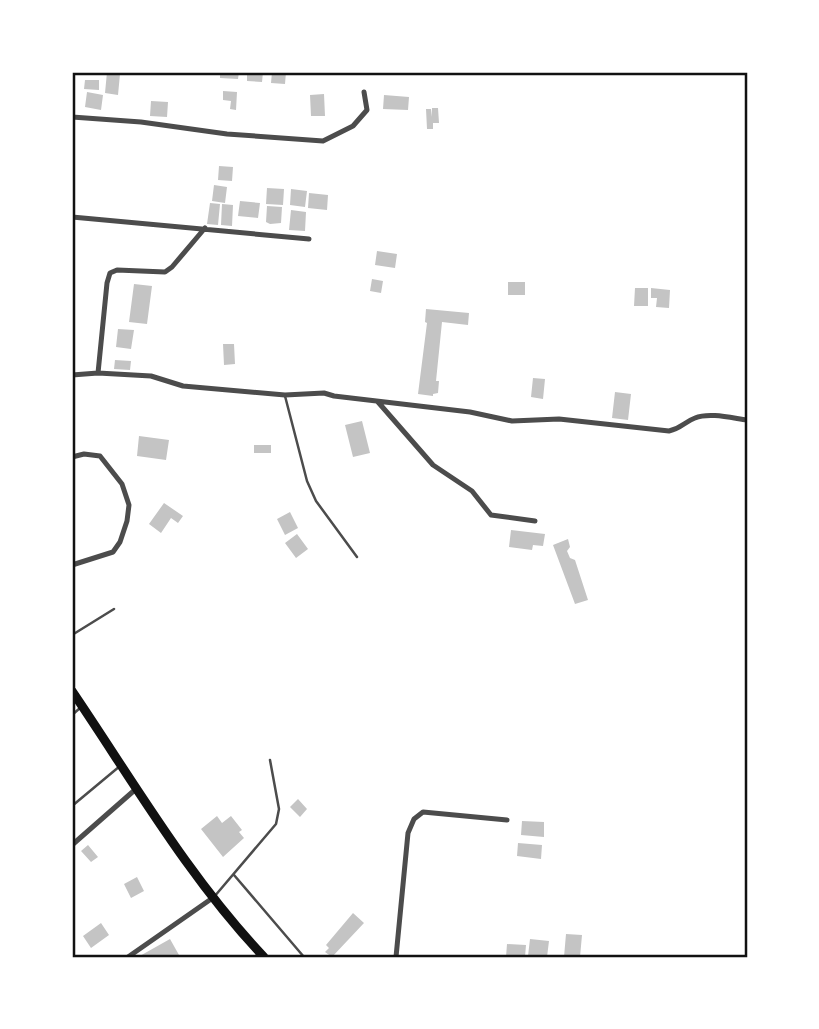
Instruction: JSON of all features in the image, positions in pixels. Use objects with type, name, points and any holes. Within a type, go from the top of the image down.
[{"type":"highway","points":[[72,691],[214,897],[264,957]]},
{"type":"street","points":[[72,117],[141,122],[227,134],[323,141],[353,126],[367,110],[364,92]]},
{"type":"street","points":[[72,216],[309,239]]},
{"type":"street","points":[[98,373],[110,273],[117,270],[165,272],[205,228]]},
{"type":"street","points":[[72,375],[98,373],[151,376],[183,386],[285,395],[324,393],[379,402],[470,411],[512,421],[559,419],[669,431],[680,429],[694,418],[705,416],[747,420]]},
{"type":"street","points":[[379,402],[416,448],[433,465],[472,491],[491,515],[534,521]]},
{"type":"street","points":[[72,457],[84,454],[100,456],[122,484],[129,505],[120,542],[113,552],[72,565]]},
{"type":"street","points":[[72,845],[137,788]]},
{"type":"street","points":[[396,957],[408,833],[414,818],[423,812],[508,820]]},
{"type":"street","points":[[128,957],[214,897]]},
{"type":"lane","points":[[285,395],[307,481],[316,501],[357,557]]},
{"type":"lane","points":[[72,635],[114,609]]},
{"type":"lane","points":[[72,715],[82,706]]},
{"type":"lane","points":[[214,897],[276,824],[279,815],[270,760]]},
{"type":"lane","points":[[72,806],[121,764]]},
{"type":"lane","points":[[233,874],[304,957]]},
{"type":"building","points":[[107,72],[120,74],[118,95],[105,93]]},
{"type":"building","points":[[220,72],[239,72],[238,79],[220,78]]},
{"type":"building","points":[[247,72],[263,72],[262,82],[247,81]]},
{"type":"building","points":[[272,72],[286,72],[285,84],[271,83]]},
{"type":"building","points":[[85,80],[99,80],[99,90],[84,89]]},
{"type":"building","points":[[223,91],[237,92],[236,110],[230,109],[231,101],[223,100]]},
{"type":"building","points":[[87,92],[103,95],[101,110],[85,107]]},
{"type":"building","points":[[324,94],[325,116],[311,116],[310,95]]},
{"type":"building","points":[[384,95],[409,97],[408,110],[383,109]]},
{"type":"building","points":[[151,101],[168,102],[167,117],[150,116]]},
{"type":"building","points":[[432,108],[438,108],[439,123],[433,123],[433,129],[427,129],[426,109],[431,109],[432,117]]},
{"type":"building","points":[[219,166],[233,167],[232,181],[218,180]]},
{"type":"building","points":[[214,185],[227,187],[225,203],[212,201]]},
{"type":"building","points":[[267,188],[284,189],[283,205],[266,204]]},
{"type":"building","points":[[291,189],[307,191],[305,207],[290,205]]},
{"type":"building","points":[[309,193],[328,195],[327,210],[308,208]]},
{"type":"building","points":[[240,201],[260,203],[258,218],[238,216]]},
{"type":"building","points":[[210,203],[220,204],[218,225],[207,224]]},
{"type":"building","points":[[222,204],[233,205],[232,226],[221,225]]},
{"type":"building","points":[[267,206],[282,207],[281,223],[266,222]]},
{"type":"building","points":[[291,210],[306,212],[305,231],[289,230]]},
{"type":"building","points":[[377,251],[397,254],[395,268],[375,265]]},
{"type":"building","points":[[372,279],[383,281],[381,293],[370,291]]},
{"type":"building","points":[[508,282],[525,282],[525,295],[508,295]]},
{"type":"building","points":[[134,284],[152,286],[147,324],[129,322]]},
{"type":"building","points":[[635,288],[648,288],[648,306],[634,306]]},
{"type":"building","points":[[651,288],[670,290],[669,308],[656,307],[657,298],[651,298]]},
{"type":"building","points":[[426,309],[469,313],[468,325],[442,322],[436,381],[439,381],[438,393],[433,396],[418,394],[427,323]]},
{"type":"building","points":[[118,329],[134,330],[131,349],[116,347]]},
{"type":"building","points":[[223,344],[234,344],[235,364],[224,365]]},
{"type":"building","points":[[115,360],[131,361],[130,370],[114,369]]},
{"type":"building","points":[[533,378],[545,379],[543,399],[531,397]]},
{"type":"building","points":[[615,392],[631,394],[628,420],[612,418]]},
{"type":"building","points":[[362,421],[370,453],[353,457],[345,425]]},
{"type":"building","points":[[139,436],[169,440],[166,460],[137,456]]},
{"type":"building","points":[[254,445],[271,445],[271,453],[254,453]]},
{"type":"building","points":[[164,503],[183,516],[178,523],[171,518],[161,533],[149,524]]},
{"type":"building","points":[[290,512],[298,528],[285,535],[277,519]]},
{"type":"building","points":[[511,530],[545,534],[543,546],[533,545],[532,550],[509,547]]},
{"type":"building","points":[[297,534],[308,549],[296,558],[285,543]]},
{"type":"building","points":[[568,539],[570,547],[567,551],[570,558],[575,560],[588,600],[575,604],[553,545]]},
{"type":"building","points":[[298,799],[307,809],[300,817],[290,807]]},
{"type":"building","points":[[217,816],[222,823],[231,816],[242,830],[239,832],[244,838],[223,857],[201,829]]},
{"type":"building","points":[[522,821],[544,822],[544,837],[521,835]]},
{"type":"building","points":[[518,843],[542,845],[541,859],[517,856]]},
{"type":"building","points":[[88,845],[98,857],[91,862],[81,851]]},
{"type":"building","points":[[137,877],[144,891],[131,898],[124,884]]},
{"type":"building","points":[[353,913],[364,923],[332,957],[325,952],[329,948],[326,945]]},
{"type":"building","points":[[101,923],[109,935],[91,948],[83,936]]},
{"type":"building","points":[[566,934],[582,935],[580,957],[564,957]]},
{"type":"building","points":[[170,939],[179,955],[138,957]]},
{"type":"building","points":[[530,939],[549,941],[547,957],[528,956]]},
{"type":"building","points":[[507,944],[526,945],[525,957],[506,957]]}]
